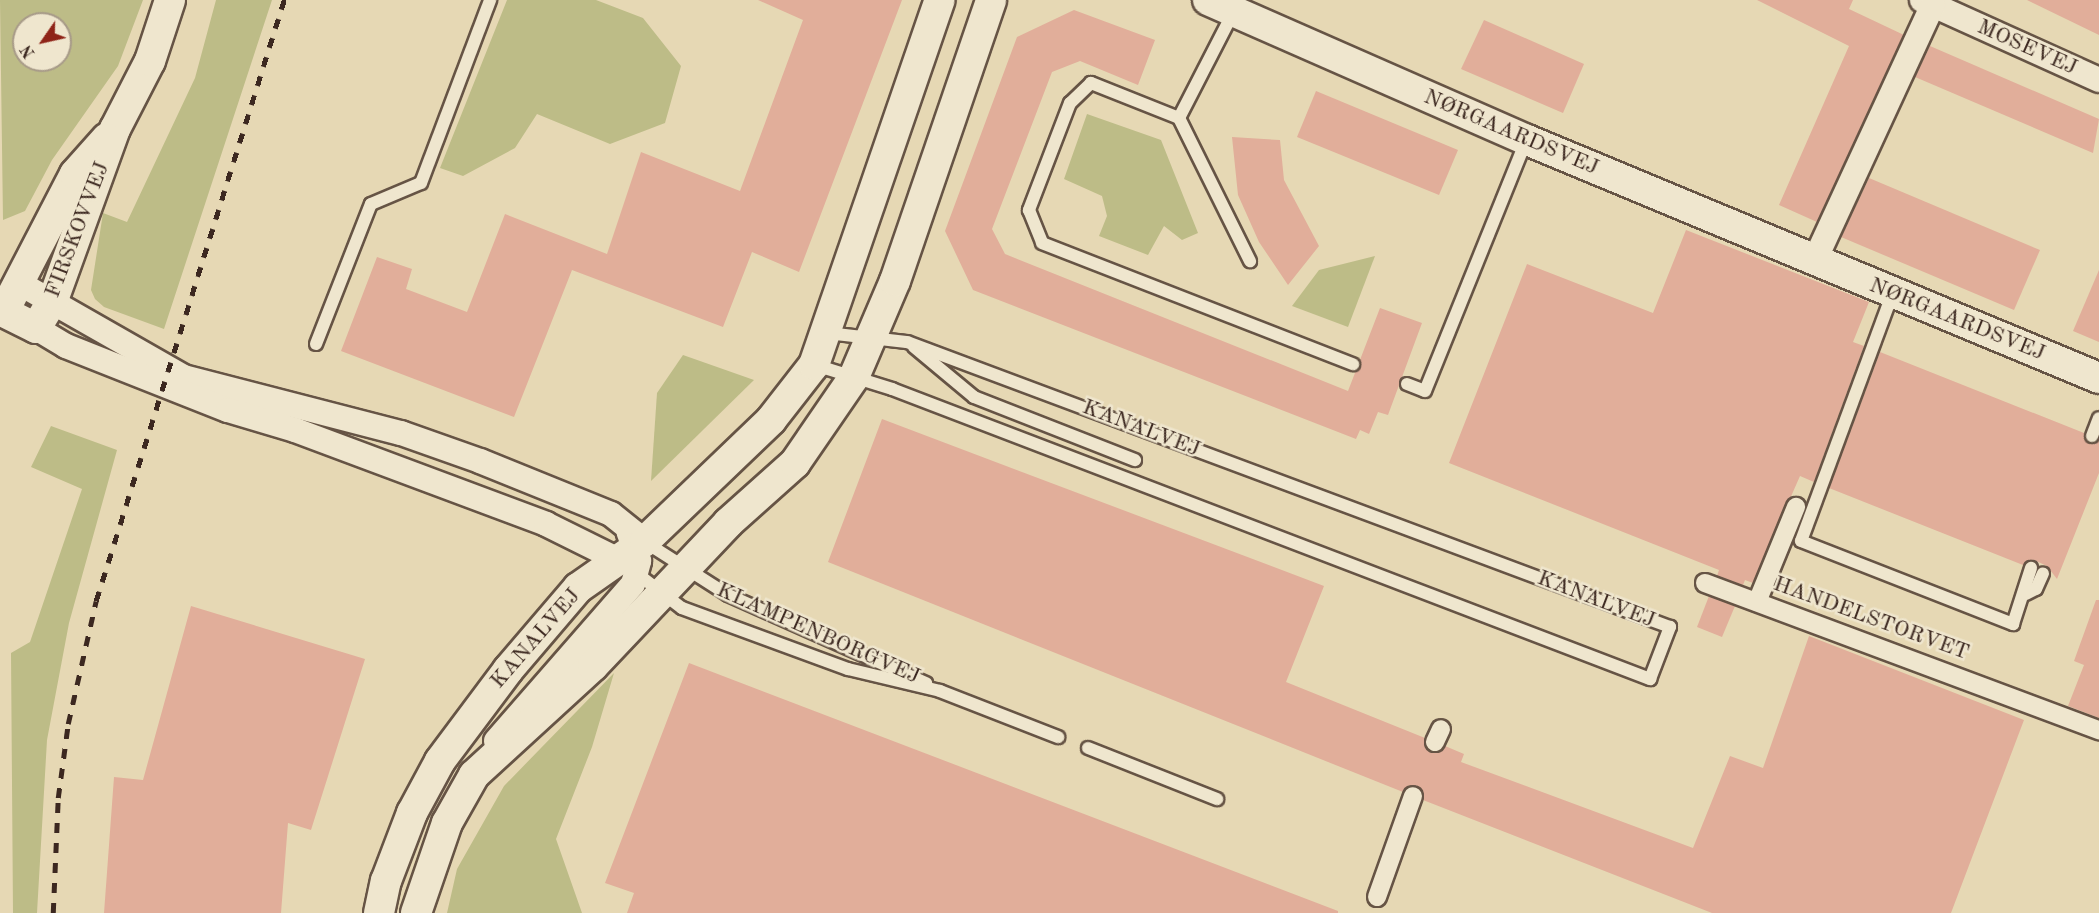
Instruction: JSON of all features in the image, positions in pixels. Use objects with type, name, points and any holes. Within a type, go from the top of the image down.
[{"type":"street","name":"FIRSKOVVEJ","points":[[36,328],[53,300],[115,129],[150,61],[170,0]]},
{"type":"street","name":"KANALVEJ","points":[[380,913],[386,881],[408,822],[440,761],[508,670],[578,588],[634,556],[771,420],[814,364],[940,0]]},
{"type":"street","points":[[474,775],[662,596],[728,523],[809,448],[854,377],[875,335],[991,0]]},
{"type":"street","points":[[1814,262],[1928,3]]},
{"type":"street","name":"MOSEVEJ","points":[[1928,3],[2099,80]]},
{"type":"street","name":"NØRGAARDSVEJ","points":[[1221,6],[1814,262],[2099,378]]},
{"type":"street","name":"FIRSKOVVEJ","points":[[2,311],[9,279],[75,174],[115,129]]},
{"type":"street","points":[[9,279],[53,300],[184,376],[401,433],[611,514],[634,556]]},
{"type":"street","points":[[2,311],[66,346],[228,410],[295,430],[634,556]]},
{"type":"street","points":[[1757,603],[1796,507]]},
{"type":"street","points":[[416,913],[447,823],[474,775],[634,556]]},
{"type":"street","name":"HANDELSTORVET","points":[[1705,583],[2099,730]]},
{"type":"street","points":[[1377,897],[1413,796]]},
{"type":"lane","points":[[316,344],[371,204],[421,183],[490,0]]},
{"type":"lane","points":[[1179,118],[1221,6]]},
{"type":"lane","points":[[1250,261],[1179,118],[1091,82],[1070,103],[1029,210],[1042,243],[1353,364]]},
{"type":"lane","points":[[1407,384],[1425,391],[1527,140]]},
{"type":"lane","points":[[1892,295],[1801,541],[2013,624],[2026,594],[2036,588],[2037,571]]},
{"type":"lane","name":"KANALVEJ","points":[[814,364],[854,377],[1650,679],[1670,627],[907,342],[875,335],[826,333]]},
{"type":"lane","points":[[907,342],[974,398],[1135,460]]},
{"type":"lane","points":[[2092,436],[2099,418]]},
{"type":"lane","name":"KLAMPENBORGVEJ","points":[[634,556],[687,571],[728,595],[901,669],[940,691]]},
{"type":"lane","name":"KLAMPENBORGVEJ","points":[[634,556],[662,596],[682,608],[848,669],[940,691]]},
{"type":"lane","points":[[940,691],[1058,737]]},
{"type":"lane","points":[[1088,748],[1217,799]]},
{"type":"shaded area","points":[[0,0],[143,0],[118,66],[52,160],[25,211],[3,220]]},
{"type":"shaded area","points":[[216,0],[272,0],[164,329],[104,307],[95,299],[91,290],[103,213],[127,222],[195,78]]},
{"type":"shaded area","points":[[507,0],[596,0],[643,18],[681,66],[665,123],[610,144],[537,114],[515,148],[463,176],[440,168]]},
{"type":"shaded area","points":[[1087,114],[1161,140],[1198,233],[1182,240],[1164,226],[1148,255],[1099,236],[1107,216],[1102,196],[1064,179]]},
{"type":"shaded area","points":[[1375,256],[1348,327],[1292,306],[1319,270]]},
{"type":"shaded area","points":[[683,355],[754,380],[651,481],[657,393]]},
{"type":"shaded area","points":[[51,426],[117,450],[69,623],[47,740],[37,913],[13,913],[11,653],[30,642],[82,489],[31,467]]},
{"type":"shaded area","points":[[614,673],[592,747],[556,839],[582,913],[447,913],[457,869],[504,786]]},
{"type":"building","points":[[758,0],[902,0],[799,272],[752,252],[723,327],[572,270],[514,417],[341,351],[377,257],[412,269],[406,289],[467,312],[505,214],[607,254],[641,152],[740,191],[803,20]]},
{"type":"building","points":[[1757,0],[1853,0],[1849,9],[1904,35],[1817,222],[1779,205],[1849,46]]},
{"type":"building","points":[[2027,0],[2099,0],[2099,35]]},
{"type":"building","points":[[1074,10],[1155,40],[1138,85],[1080,61],[1052,72],[992,229],[1005,254],[1348,391],[1380,308],[1422,323],[1388,415],[1378,412],[1369,434],[1360,430],[1356,439],[973,290],[945,231],[1017,37]]},
{"type":"building","points":[[1484,20],[1584,64],[1563,113],[1461,69]]},
{"type":"building","points":[[1930,46],[2099,119],[2093,153],[1915,77]]},
{"type":"building","points":[[1316,91],[1458,150],[1439,195],[1297,137]]},
{"type":"building","points":[[1232,137],[1280,140],[1284,180],[1319,246],[1288,285],[1259,242],[1238,195]]},
{"type":"building","points":[[1869,178],[2040,250],[2014,310],[1841,237]]},
{"type":"building","points":[[1686,230],[1869,302],[1853,342],[1864,346],[1814,482],[1800,476],[1753,583],[1745,580],[1743,585],[1717,576],[1719,570],[1449,463],[1527,264],[1653,313]]},
{"type":"building","points":[[2099,270],[2099,342],[2073,331]]},
{"type":"building","points":[[1880,352],[2084,433],[2090,444],[2099,440],[2099,473],[2057,579],[2047,566],[2034,560],[2023,565],[1829,488]]},
{"type":"building","points":[[882,419],[1324,586],[1286,682],[1425,738],[1431,752],[1445,746],[1464,754],[1461,762],[1693,848],[1730,756],[1763,768],[1809,636],[2024,720],[1951,913],[1712,913],[1423,800],[1417,786],[1403,792],[828,562]]},
{"type":"building","points":[[1709,596],[1735,606],[1722,637],[1697,627]]},
{"type":"building","points":[[2096,600],[2099,600],[2099,718],[2068,706],[2084,665],[2074,661]]},
{"type":"building","points":[[191,606],[365,659],[311,830],[288,823],[281,913],[104,913],[114,777],[143,780]]},
{"type":"building","points":[[689,663],[1338,911],[1338,913],[627,913],[634,893],[605,883]]},
{"type":"railway","points":[[53,913],[58,798],[68,724],[96,601],[284,0]]}]
